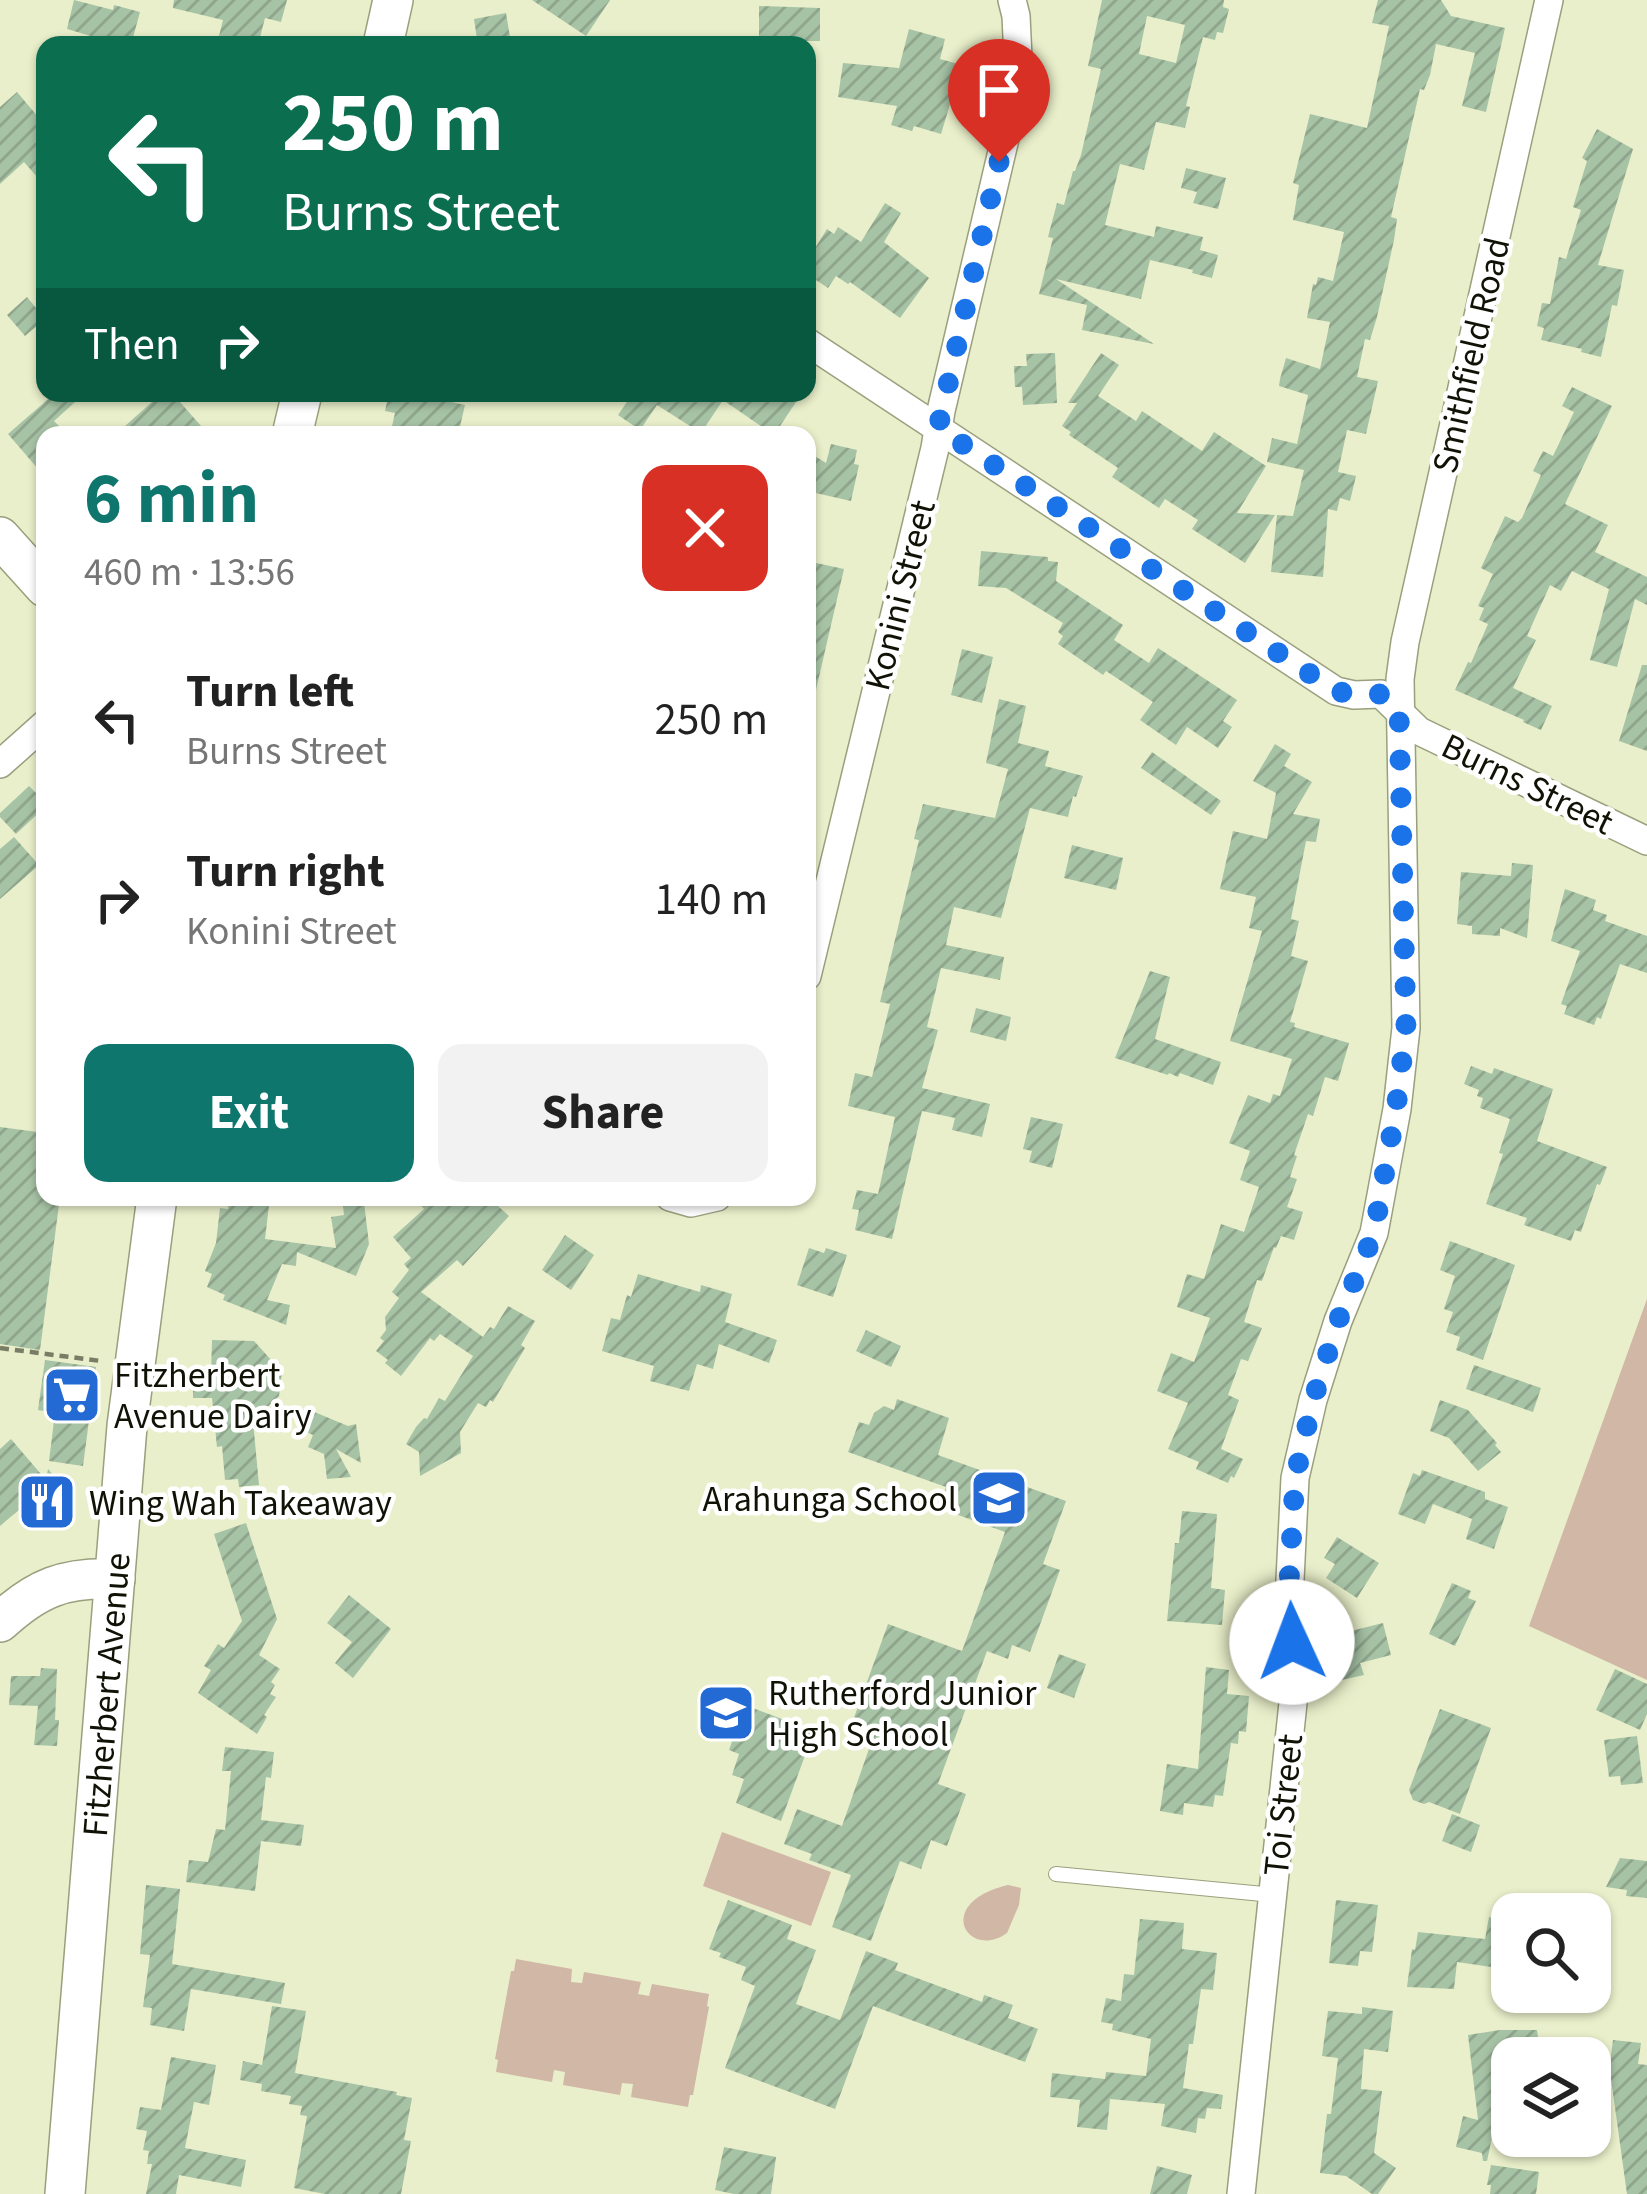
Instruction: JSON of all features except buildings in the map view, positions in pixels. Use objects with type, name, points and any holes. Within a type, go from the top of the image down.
[{"type":"main road","points":[[385,36],[393,0]]},
{"type":"main road","points":[[0,537],[36,577]]},
{"type":"main road","name":"Fitzherbert Avenue","points":[[65,2194],[127,1426],[156,1206]]},
{"type":"main road","points":[[0,1622],[40,1590],[83,1577],[115,1579]]},
{"type":"street","name":"Konini Street","points":[[816,938],[1019,79],[1012,0]]},
{"type":"street","name":"Smithfield Road","points":[[1399,710],[1405,642],[1550,0]]},
{"type":"street","name":"Burns Street","points":[[816,349],[1336,691],[1381,694],[1419,731],[1647,841]]},
{"type":"street","name":"Toi Street","points":[[1241,2194],[1295,1684],[1288,1600],[1295,1478],[1338,1321],[1374,1233],[1406,1028],[1399,710]]},
{"type":"street","points":[[0,764],[36,732]]},
{"type":"lane","points":[[1056,1874],[1273,1894]]},
{"type":"path","points":[[0,1348],[135,1366]]},
{"type":"shaded area","points":[[1647,1299],[1647,1680],[1529,1626]]},
{"type":"shaded area","points":[[722,1832],[831,1872],[811,1926],[703,1886]]},
{"type":"shaded area","points":[[1008,1885],[1021,1888],[1007,1933],[993,1940],[970,1935],[964,1915],[970,1904]]},
{"type":"shaded area","points":[[516,1959],[572,1969],[571,1982],[582,1983],[584,1972],[641,1982],[638,1994],[649,1996],[652,1984],[709,1994],[688,2107],[631,2097],[633,2084],[622,2083],[620,2095],[563,2085],[565,2072],[554,2070],[552,2082],[496,2072]]},
{"type":"place","name":"Fitzherbert Avenue Dairy","points":[[72,1395]]},
{"type":"place","name":"Arahunga School","points":[[999,1498]]},
{"type":"place","name":"Wing Wah Takeaway","points":[[47,1502]]},
{"type":"place","name":"Rutherford Junior High School","points":[[726,1713]]},
{"type":"route","points":[[999,162],[938,428],[1336,691],[1381,694],[1399,710],[1406,1028],[1374,1233],[1338,1321],[1295,1478],[1288,1600],[1292,1642]]}]
